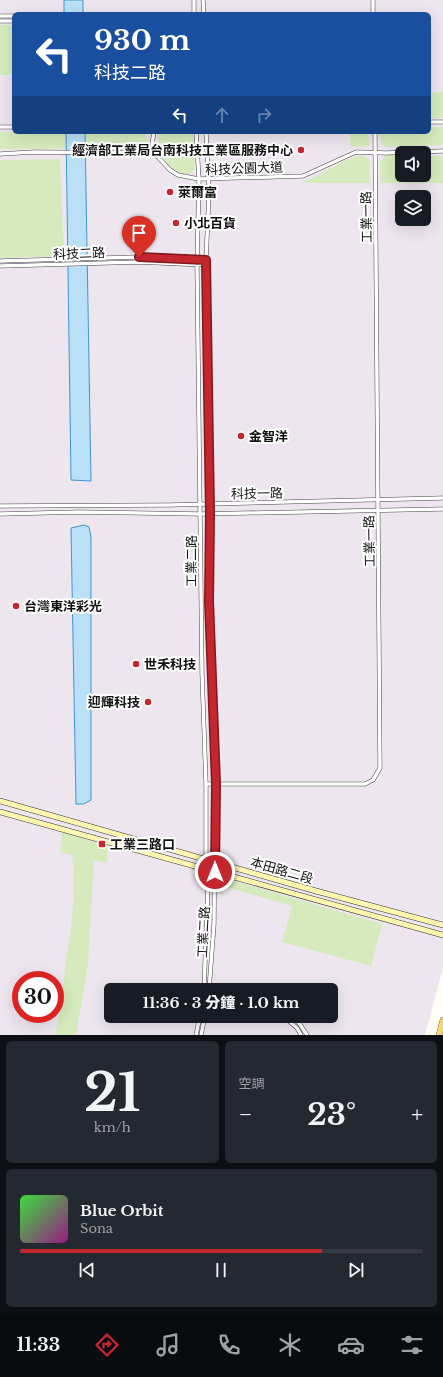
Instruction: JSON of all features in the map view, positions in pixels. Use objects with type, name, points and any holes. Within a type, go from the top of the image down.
[{"type":"main road","points":[[439,1035],[443,1020]]},
{"type":"street","points":[[194,0],[194,12]]},
{"type":"street","points":[[204,0],[204,12]]},
{"type":"street","points":[[372,0],[373,12]]},
{"type":"street","points":[[0,16],[12,16]]},
{"type":"street","points":[[0,21],[12,21]]},
{"type":"street","points":[[431,122],[443,122]]},
{"type":"street","points":[[0,127],[12,127]]},
{"type":"street","name":"科技公園大道","points":[[154,134],[152,144],[164,164]]},
{"type":"street","name":"工業二路","points":[[196,134],[199,179],[197,262],[202,673],[206,784],[206,859],[208,884],[206,983]]},
{"type":"street","name":"工業二路","points":[[206,134],[208,179],[206,265],[210,504],[209,601],[216,784],[216,862],[212,946],[207,983]]},
{"type":"street","name":"工業一路","points":[[206,784],[365,784],[373,780],[380,768],[382,758],[375,134]]},
{"type":"street","name":"科技公園大道","points":[[0,154],[34,152],[150,153],[157,156],[164,164],[178,175],[208,179],[303,176],[351,153],[443,151]]},
{"type":"street","name":"科技二路","points":[[0,261],[139,257],[197,262],[206,265]]},
{"type":"street","name":"科技二路","points":[[0,266],[197,262],[206,260]]},
{"type":"street","name":"科技一路","points":[[0,506],[379,501],[443,498]]},
{"type":"street","name":"科技一路","points":[[0,514],[79,512],[201,514],[443,510]]},
{"type":"street","name":"本田路二段","points":[[0,801],[443,925]]},
{"type":"street","name":"本田路二段","points":[[0,812],[443,935]]},
{"type":"street","points":[[207,945],[212,946]]},
{"type":"street","points":[[196,1035],[199,1023]]},
{"type":"street","points":[[202,1035],[204,1023]]},
{"type":"street","points":[[291,1023],[297,1028],[301,1035]]},
{"type":"street","points":[[299,1023],[307,1035]]},
{"type":"shaded area","points":[[0,0],[443,0],[443,968],[425,1035],[0,1035]]},
{"type":"green space","points":[[0,25],[12,25],[12,75],[0,75]]},
{"type":"green space","points":[[443,92],[443,118],[431,118],[431,93]]},
{"type":"green space","points":[[431,127],[443,127],[443,145],[385,147],[381,144],[380,134],[431,134]]},
{"type":"green space","points":[[0,132],[12,132],[12,134],[145,134],[148,142],[142,148],[0,149]]},
{"type":"green space","points":[[159,134],[194,134],[195,170],[186,174],[176,171],[171,167],[161,154],[158,140]]},
{"type":"green space","points":[[350,134],[368,134],[369,146],[353,147],[350,145]]},
{"type":"green space","points":[[363,155],[369,160],[370,183],[300,183],[347,160]]},
{"type":"green space","points":[[386,155],[395,155],[395,182],[431,182],[431,156],[443,156],[443,183],[381,183],[380,162]]},
{"type":"green space","points":[[60,159],[64,256],[0,258],[0,160]]},
{"type":"green space","points":[[62,832],[107,846],[107,863],[94,860],[88,965],[76,1035],[55,1035],[58,1023],[64,1023],[64,980],[74,895],[72,855],[60,852]]},
{"type":"green space","points":[[227,881],[234,881],[382,924],[371,966],[282,942],[292,906],[226,887],[222,889],[222,895],[219,894],[219,887]]},
{"type":"water","points":[[64,0],[83,0],[83,12],[64,12]]},
{"type":"water","points":[[66,134],[85,134],[91,481],[71,480]]},
{"type":"water","points":[[84,525],[89,527],[91,537],[91,800],[84,804],[76,804],[71,528]]},
{"type":"place","name":"經濟部工業局台南科技工業區服務中心","points":[[301,150]]},
{"type":"place","name":"萊爾富","points":[[170,192]]},
{"type":"place","name":"小北百貨","points":[[176,223]]},
{"type":"place","name":"金智洋","points":[[241,436]]},
{"type":"place","name":"台灣東洋彩光","points":[[16,606]]},
{"type":"place","name":"世禾科技","points":[[136,664]]},
{"type":"place","name":"迎輝科技","points":[[148,702]]},
{"type":"place","name":"工業三路口","points":[[102,844]]},
{"type":"route","points":[[139,257],[206,260],[210,513],[209,601],[216,784],[215,872]]}]
